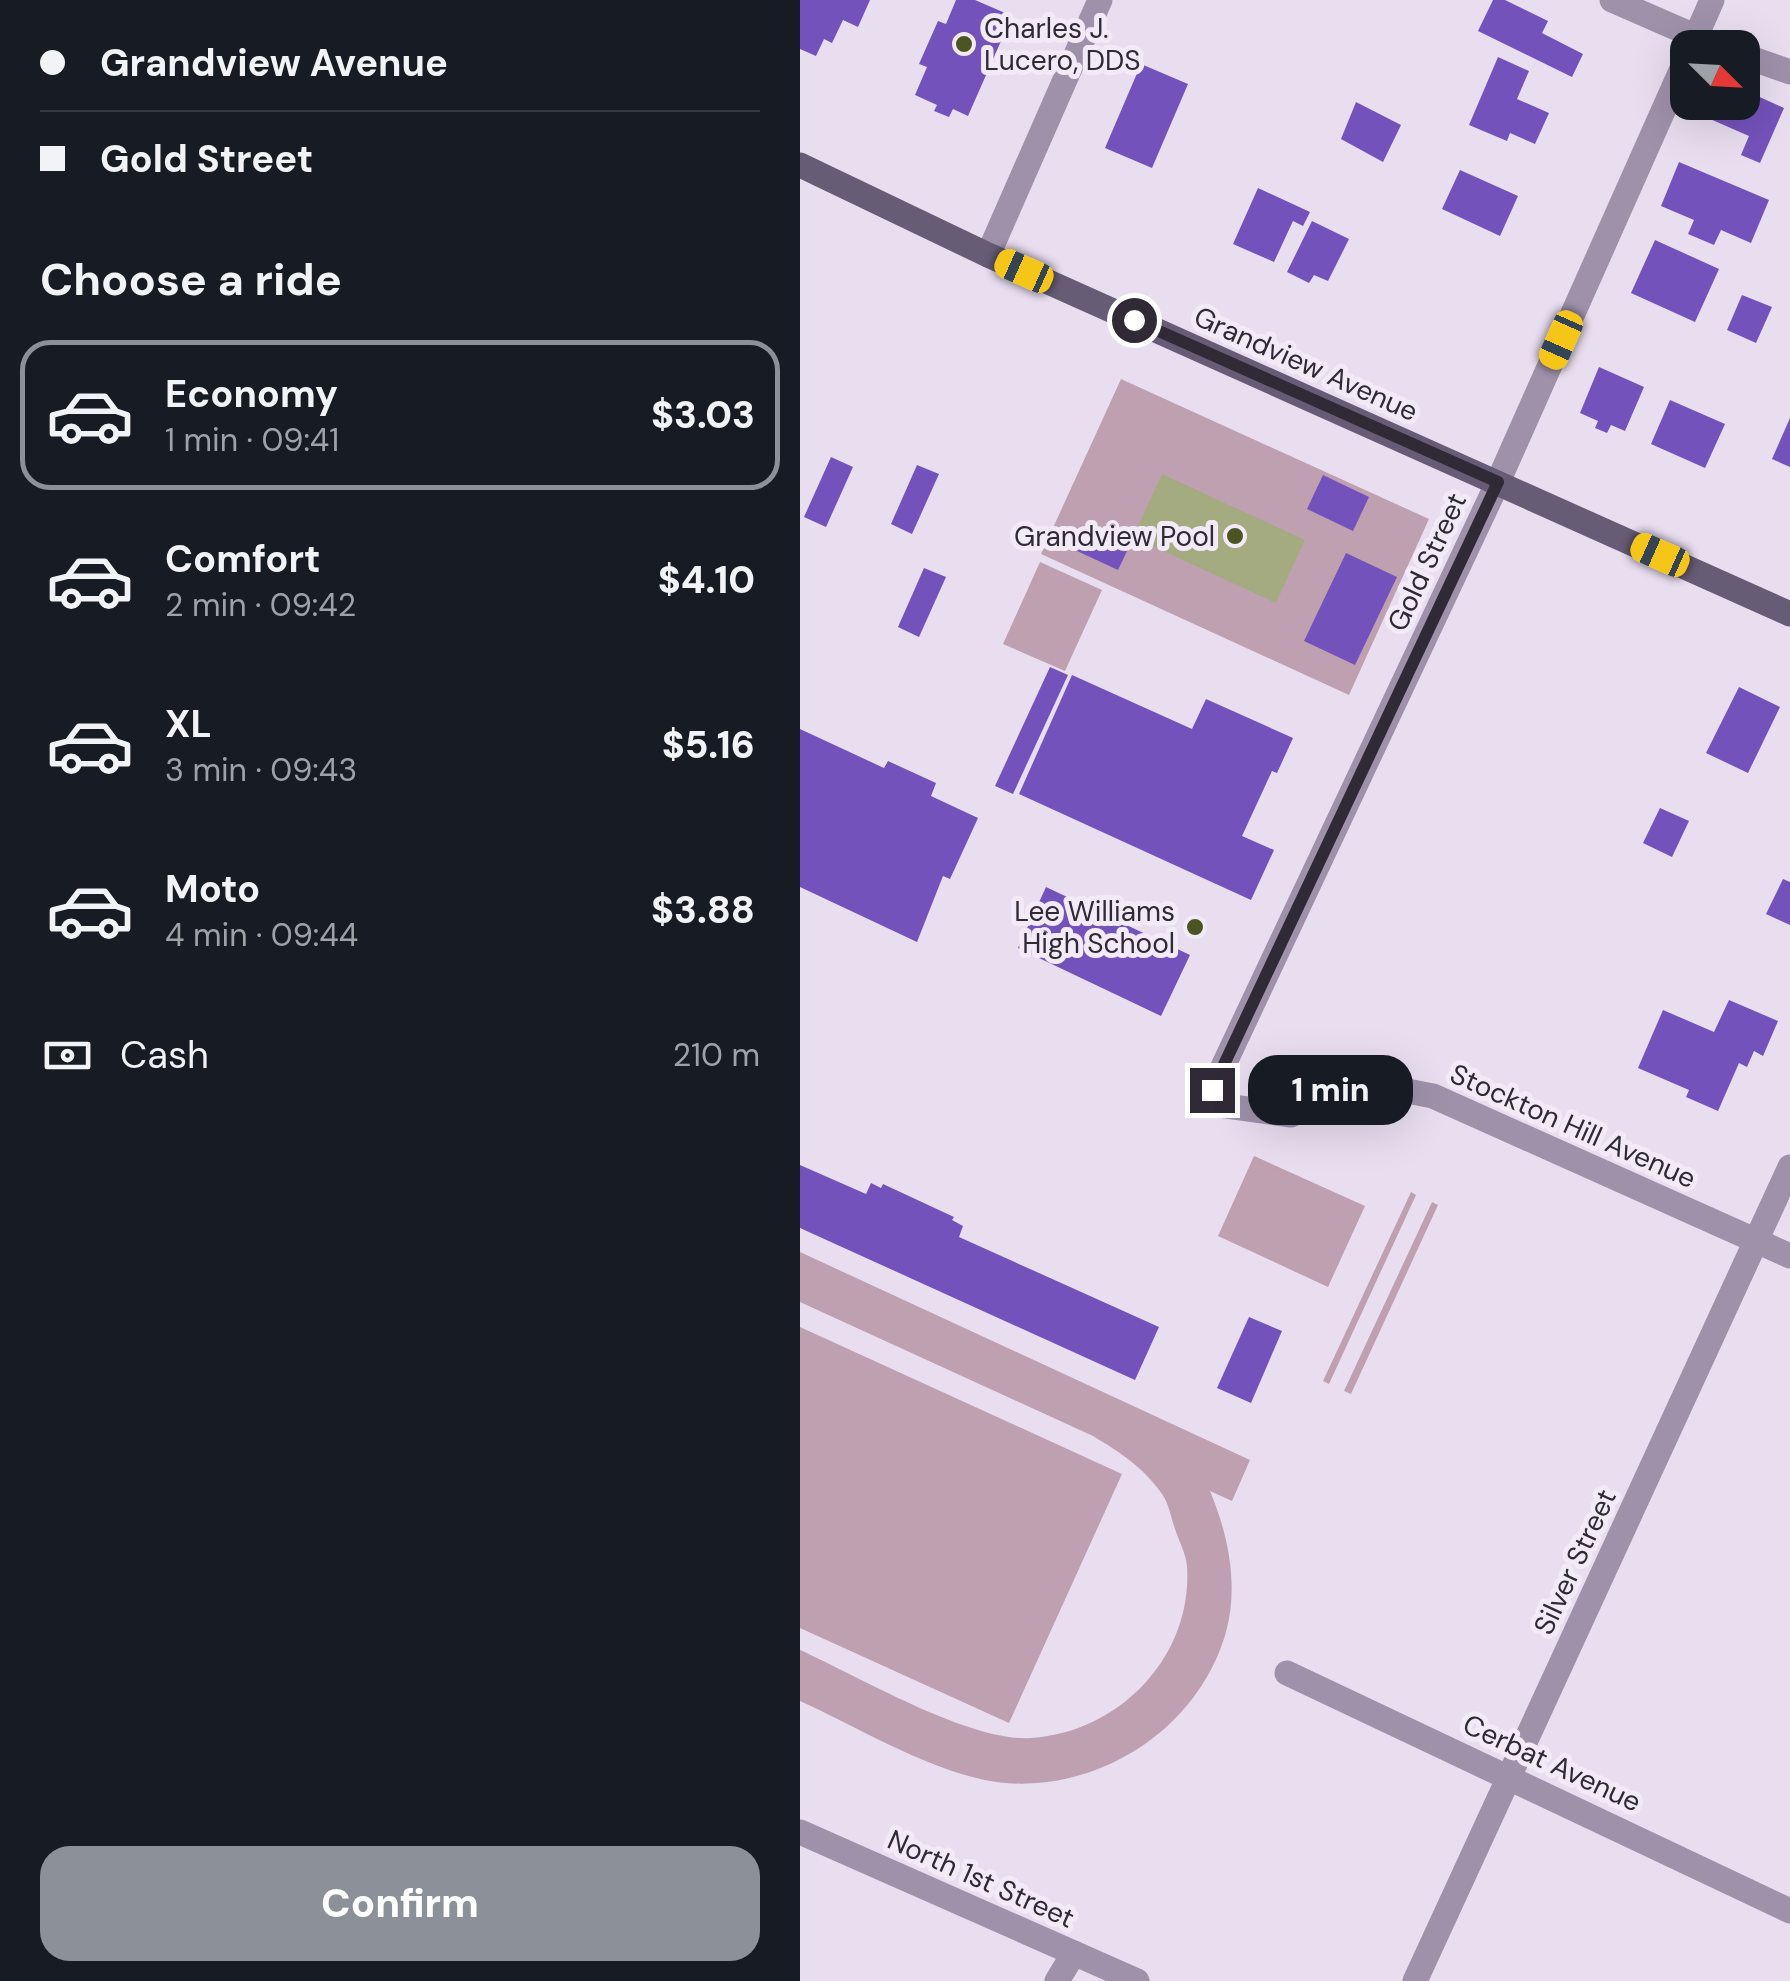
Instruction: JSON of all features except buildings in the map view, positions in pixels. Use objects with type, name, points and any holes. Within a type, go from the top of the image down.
[{"type":"main road","name":"Grandview Avenue","points":[[800,165],[988,255],[1790,614]]},
{"type":"street","points":[[988,255],[1100,0]]},
{"type":"street","points":[[1612,0],[1670,35]]},
{"type":"street","name":"Gold Street","points":[[1699,30],[1712,0]]},
{"type":"street","points":[[1760,61],[1790,72]]},
{"type":"street","name":"Gold Street","points":[[1212,1097],[1498,482],[1670,94]]},
{"type":"street","name":"Stockton Hill Avenue","points":[[1212,1097],[1292,1115],[1345,1088],[1366,1083],[1434,1096],[1790,1256]]},
{"type":"street","name":"Silver Street","points":[[1415,1981],[1790,1167]]},
{"type":"street","name":"Cerbat Avenue","points":[[1287,1673],[1510,1775],[1790,1911]]},
{"type":"street","name":"North 1st Street","points":[[800,1832],[1137,1981]]},
{"type":"street","points":[[1058,1981],[1074,1954]]},
{"type":"shaded area","name":"Grandview Pool","points":[[1121,379],[1429,519],[1349,695],[1041,554]]},
{"type":"shaded area","points":[[1162,474],[1305,540],[1276,603],[1133,537]]},
{"type":"shaded area","points":[[1040,562],[1102,590],[1065,671],[1003,644]]},
{"type":"shaded area","points":[[1254,1156],[1365,1206],[1328,1287],[1218,1236]]},
{"type":"shaded area","points":[[1411,1192],[1416,1195],[1329,1384],[1323,1381]]},
{"type":"shaded area","points":[[1432,1202],[1438,1205],[1351,1394],[1344,1391]]},
{"type":"shaded area","points":[[800,1252],[1250,1460],[1232,1501],[1210,1491],[1230,1560],[1232,1596],[1226,1632],[1213,1666],[1194,1697],[1170,1724],[1141,1746],[1110,1764],[1076,1776],[1041,1783],[1005,1783],[927,1762],[800,1701],[800,1650],[915,1706],[978,1730],[1032,1738],[1064,1733],[1121,1705],[1164,1658],[1178,1630],[1186,1599],[1187,1566],[1164,1498],[1131,1461],[1093,1436],[800,1302]]},
{"type":"shaded area","points":[[800,1327],[1122,1474],[1009,1723],[800,1628]]},
{"type":"place","name":"Charles J. Lucero, DDS","points":[[964,44]]},
{"type":"place","name":"Grandview Pool","points":[[1235,536]]},
{"type":"place","name":"Lee Williams High School","points":[[1195,927]]},
{"type":"route","points":[[1134,320],[1498,482],[1212,1090]]}]
